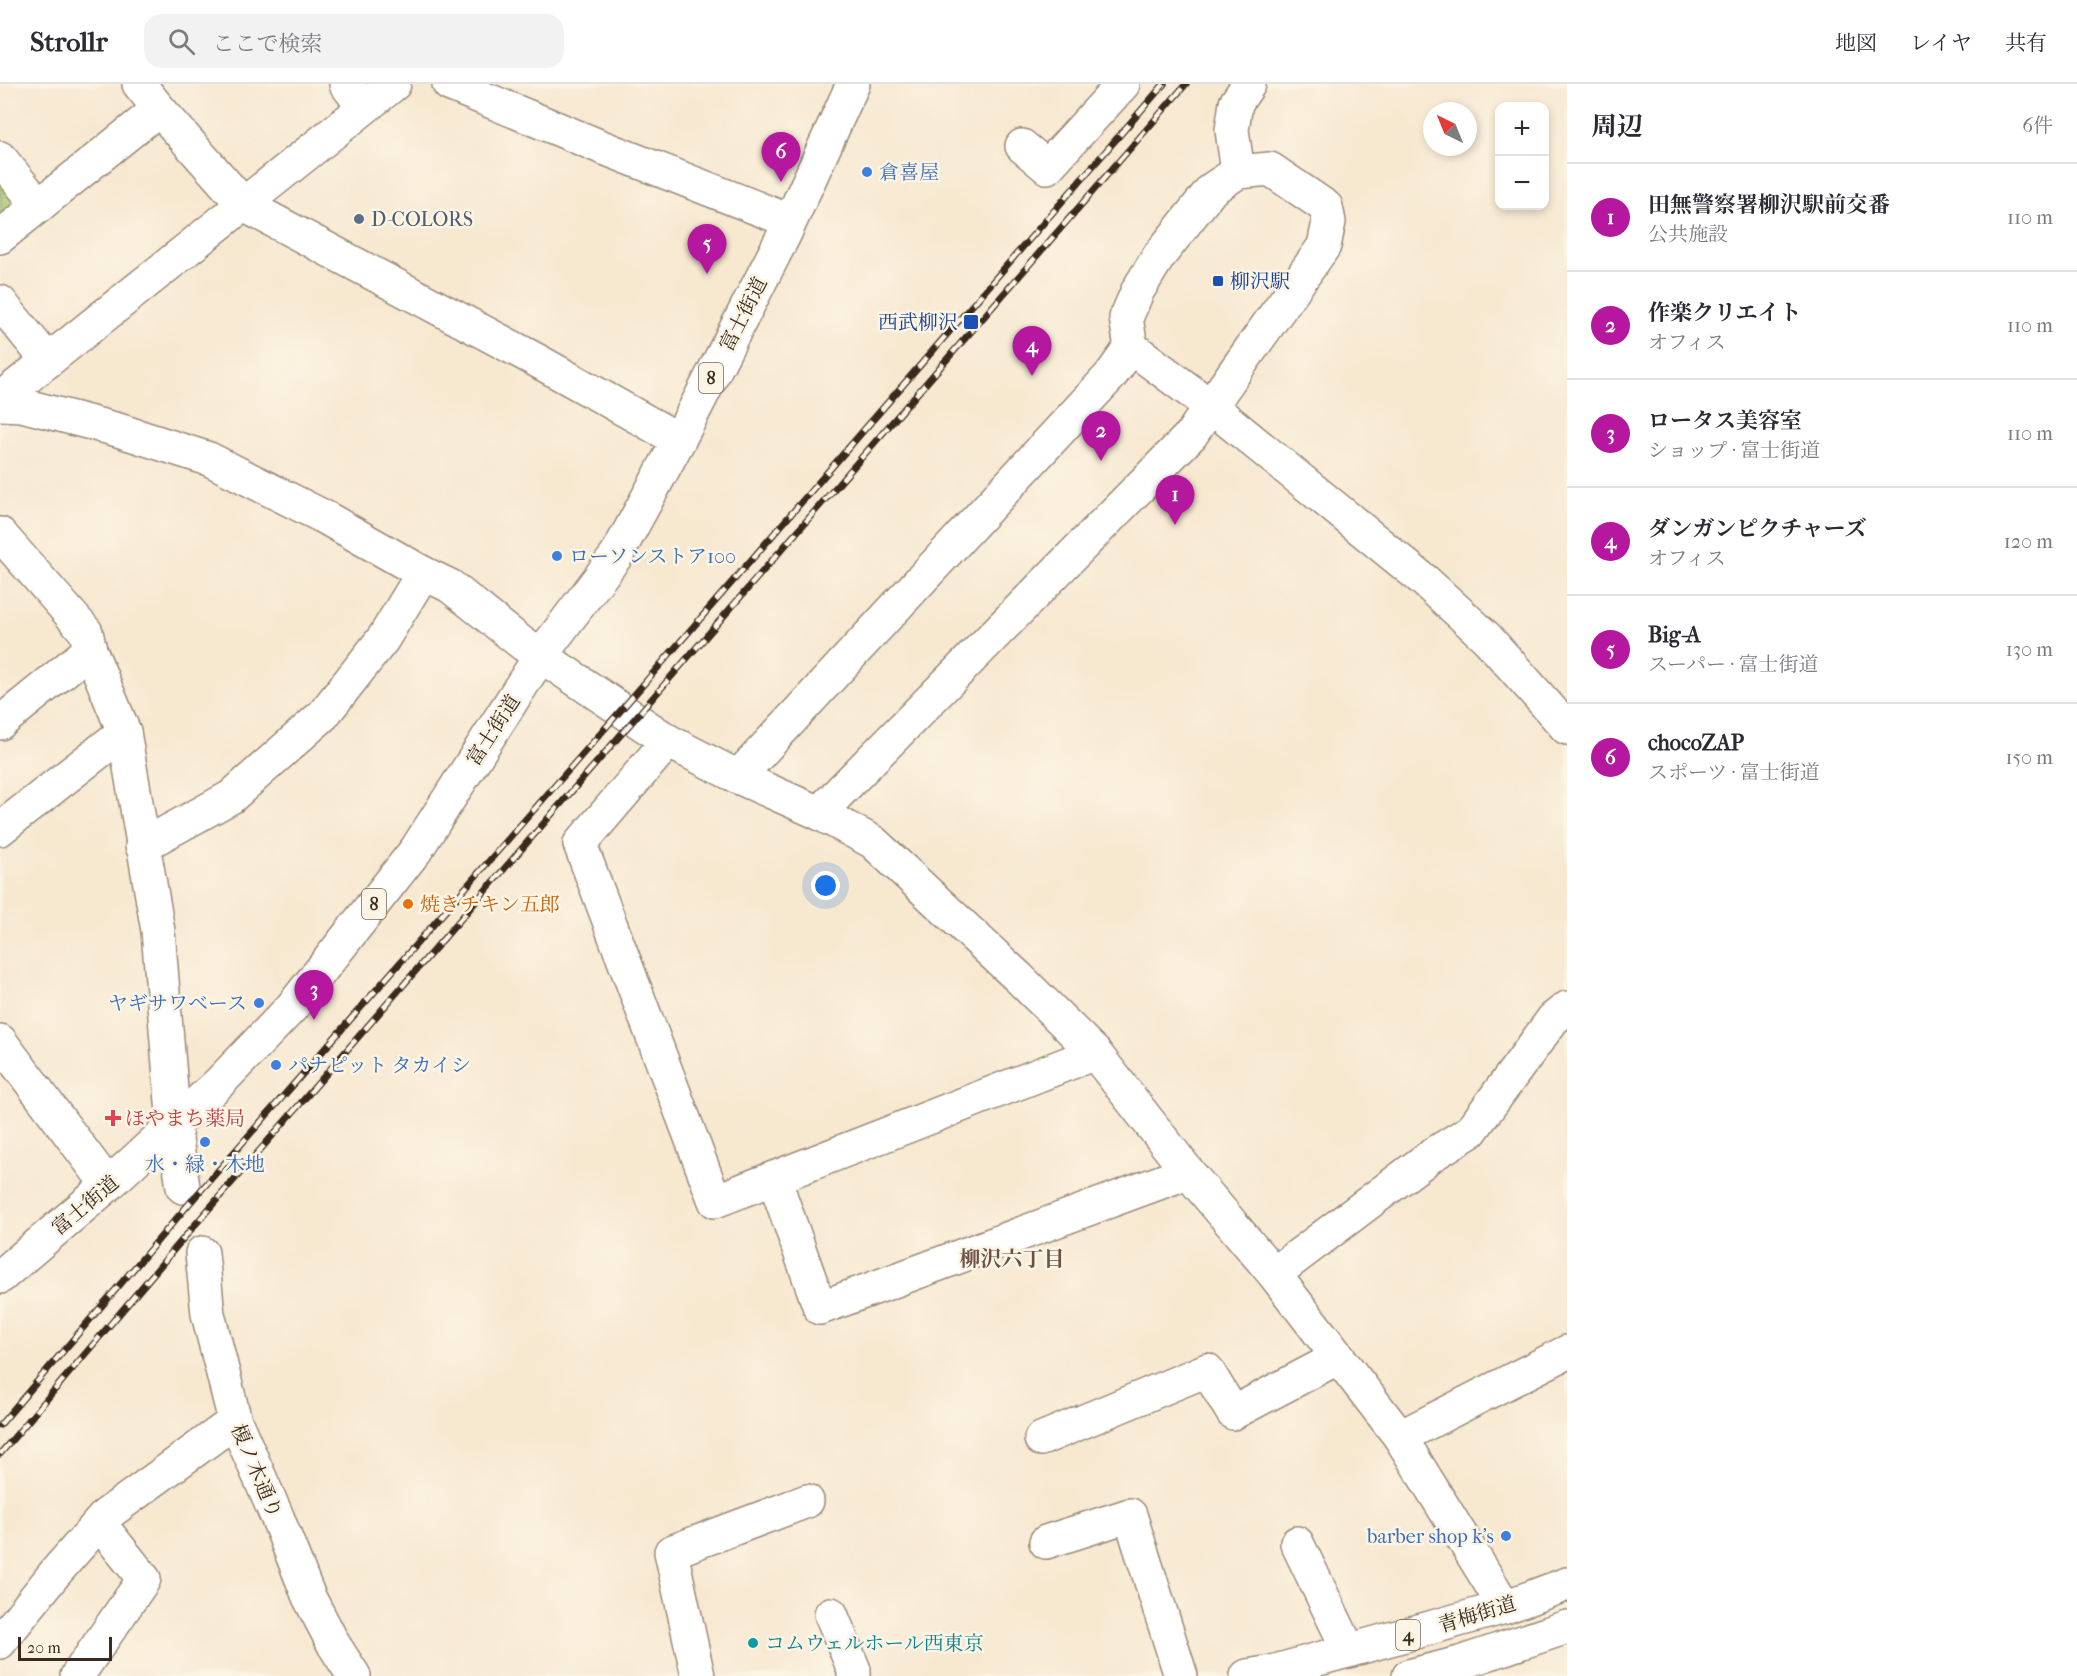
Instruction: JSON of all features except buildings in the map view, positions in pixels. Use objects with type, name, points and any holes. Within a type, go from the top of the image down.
[{"type":"street","points":[[139,84],[244,205],[536,360],[680,440]]},
{"type":"street","points":[[0,399],[244,205],[355,95],[394,84]]},
{"type":"street","points":[[449,84],[790,221]]},
{"type":"street","name":"富士街道","points":[[0,1276],[108,1185],[219,1083],[292,1007],[416,850],[541,655],[616,556],[680,440],[790,221],[853,84]]},
{"type":"street","points":[[1022,146],[1047,167],[1123,84]]},
{"type":"street","points":[[1238,172],[1232,130],[1236,103],[1249,84]]},
{"type":"street","points":[[0,237],[159,109]]},
{"type":"street","points":[[0,158],[39,206]]},
{"type":"street","points":[[819,813],[1191,435],[1210,406],[1324,246],[1329,222],[1326,207],[1270,169],[1238,172],[1212,189],[1158,256],[1138,290],[1126,318],[1131,347],[1210,406],[1425,581],[1487,638],[1567,728]]},
{"type":"street","points":[[0,302],[48,361]]},
{"type":"street","points":[[738,777],[1111,375],[1131,347]]},
{"type":"street","points":[[0,404],[22,405],[118,430],[209,459],[326,518],[450,586],[523,644],[668,741],[738,777],[819,813],[873,842],[1019,978],[1095,1053],[1188,1172],[1274,1274],[1400,1437],[1505,1607]]},
{"type":"street","points":[[0,534],[86,632],[90,650],[124,732],[158,931],[174,1126],[183,1187]]},
{"type":"street","points":[[142,846],[231,797],[323,715],[383,639],[423,573]]},
{"type":"street","points":[[0,723],[90,650]]},
{"type":"street","points":[[0,829],[124,732]]},
{"type":"street","points":[[668,741],[580,844],[716,1201],[1095,1053]]},
{"type":"street","points":[[1274,1274],[1432,1155],[1471,1131],[1553,1019],[1567,1008]]},
{"type":"street","points":[[0,1041],[108,1185]]},
{"type":"street","points":[[774,1178],[820,1308],[1188,1172]]},
{"type":"street","name":"榎ノ木通り","points":[[202,1253],[208,1314],[235,1421],[309,1597],[334,1645],[354,1676]]},
{"type":"street","points":[[1400,1437],[1567,1352]]},
{"type":"street","points":[[1041,1439],[1207,1370],[1233,1413],[1339,1357]]},
{"type":"street","points":[[0,1642],[55,1573],[106,1515],[235,1421]]},
{"type":"street","points":[[698,1676],[671,1552],[807,1501]]},
{"type":"street","points":[[1046,1542],[1130,1515],[1181,1676]]},
{"type":"street","points":[[77,1676],[144,1580],[99,1523]]},
{"type":"street","points":[[1297,1543],[1349,1651]]},
{"type":"street","name":"青梅街道","points":[[1247,1676],[1272,1672],[1505,1607],[1567,1584]]},
{"type":"street","points":[[831,1614],[854,1670],[854,1676]]},
{"type":"street","name":"青梅街道","points":[[1409,1676],[1460,1663],[1567,1627]]},
{"type":"green space","points":[[0,158],[39,206],[0,237]]},
{"type":"railway","points":[[0,1425],[188,1205],[1164,84]]},
{"type":"railway","points":[[0,1454],[194,1226],[1186,84]]},
{"type":"place","name":"倉喜屋","points":[[867,172]]},
{"type":"place","name":"chocoZAP","points":[[781,182]]},
{"type":"place","name":"D-COLORS","points":[[359,219]]},
{"type":"place","name":"Big-A","points":[[707,274]]},
{"type":"place","name":"柳沢駅","points":[[1218,281]]},
{"type":"place","name":"西武柳沢","points":[[971,322]]},
{"type":"place","name":"ダンガンピクチャーズ","points":[[1032,376]]},
{"type":"place","name":"作楽クリエイト","points":[[1101,461]]},
{"type":"place","name":"田無警察署柳沢駅前交番","points":[[1175,525]]},
{"type":"place","name":"ローソンストア100","points":[[557,556]]},
{"type":"place","name":"焼きチキン五郎","points":[[408,904]]},
{"type":"place","name":"ヤギサワベース","points":[[259,1003]]},
{"type":"place","name":"ロータス美容室","points":[[314,1020]]},
{"type":"place","name":"パナピット タカイシ","points":[[276,1065]]},
{"type":"place","name":"ほやまち薬局","points":[[113,1118]]},
{"type":"place","name":"水・緑・木地","points":[[205,1142]]},
{"type":"place","name":"barber shop k's","points":[[1506,1536]]},
{"type":"place","name":"コムウェルホール西東京","points":[[753,1643]]},
{"type":"district","name":"柳沢六丁目","points":[[1012,1259]]}]
